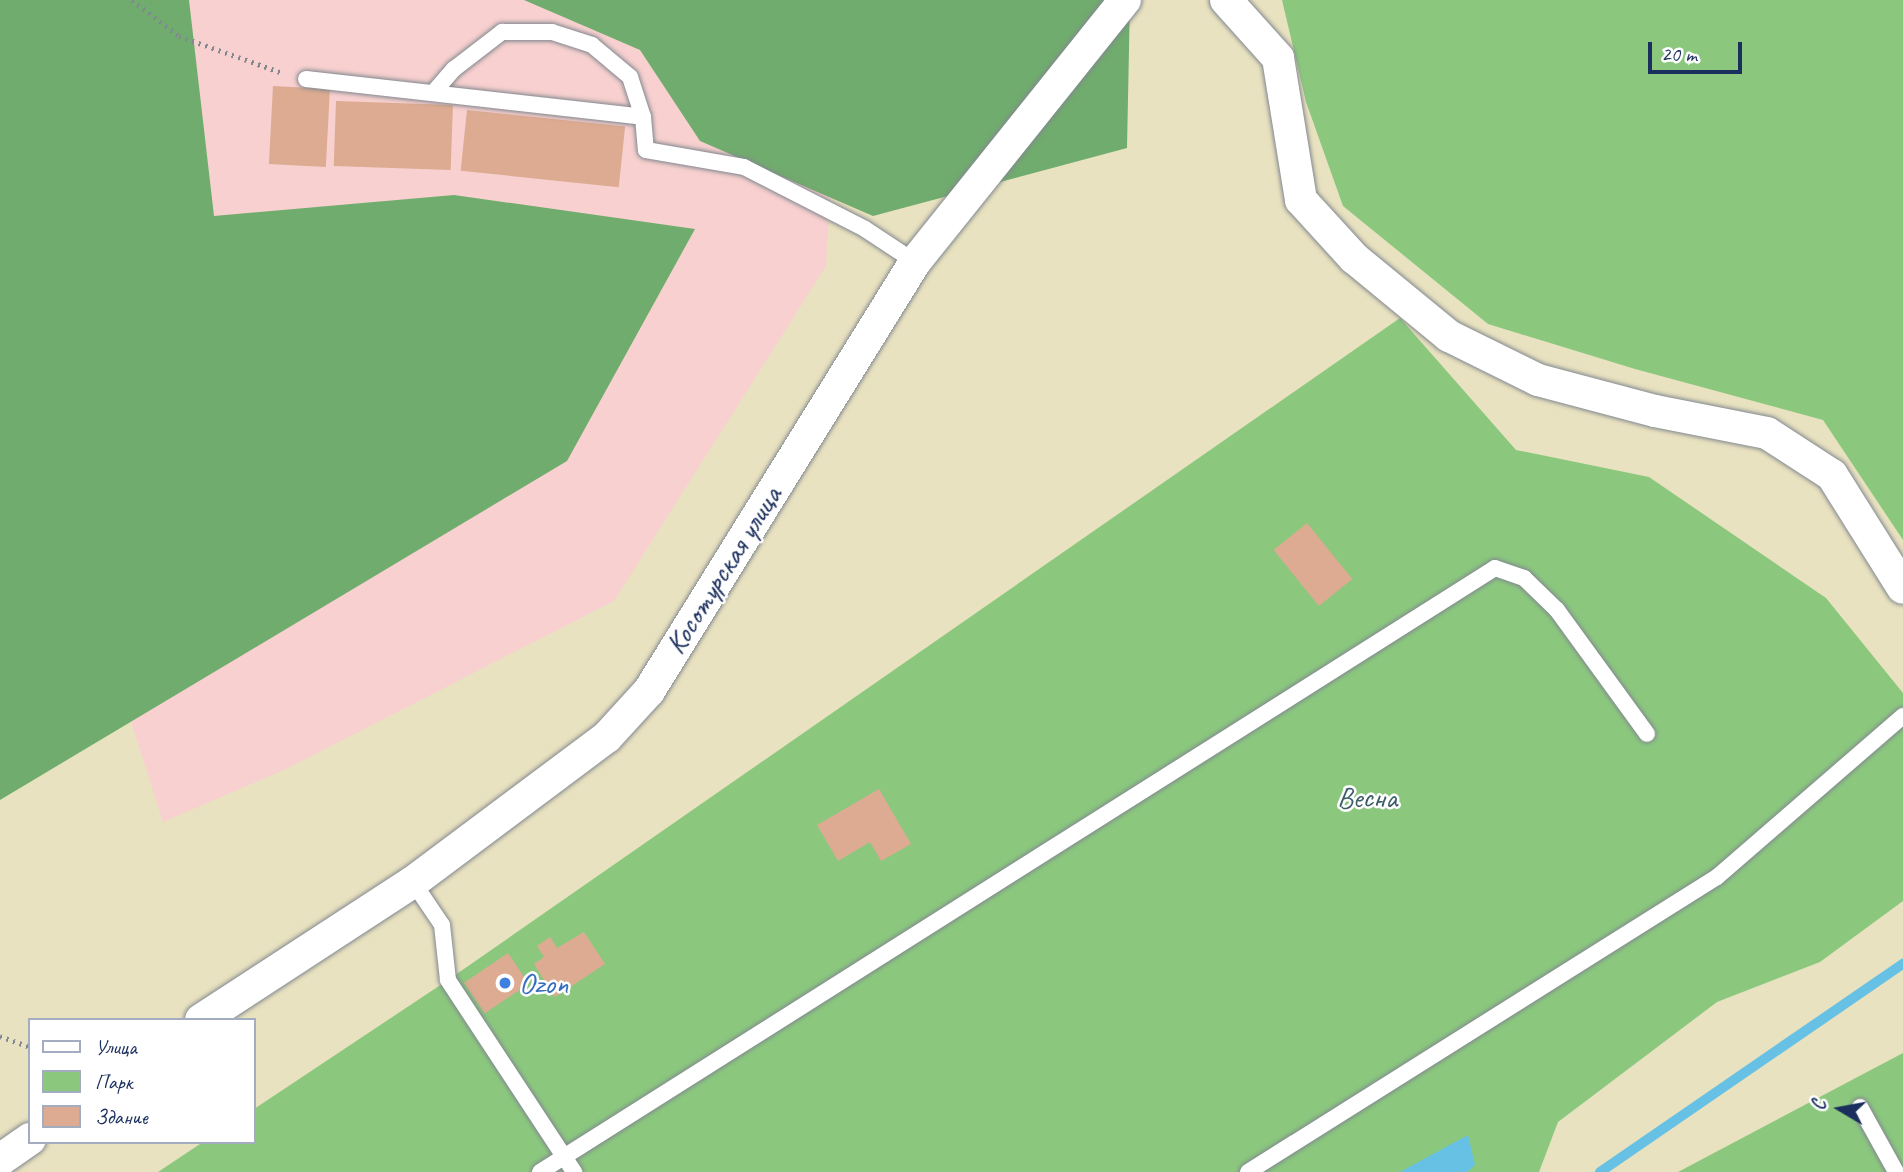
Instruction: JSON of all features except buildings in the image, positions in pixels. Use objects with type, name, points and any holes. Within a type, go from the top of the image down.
[{"type":"street","name":"Косотурская улица","points":[[204,1018],[413,882],[607,737],[649,691],[915,262],[1125,0]]},
{"type":"street","points":[[1226,0],[1278,58],[1301,200],[1354,258],[1449,336],[1538,380],[1655,411],[1767,433],[1832,475],[1903,588]]},
{"type":"street","points":[[0,1160],[28,1140]]},
{"type":"lane","points":[[433,93],[454,69],[502,32],[552,32],[592,46],[630,77],[643,117],[646,150],[744,167],[864,229],[915,262]]},
{"type":"lane","points":[[306,79],[643,117]]},
{"type":"lane","points":[[540,1172],[1496,568],[1524,578],[1557,610],[1647,734]]},
{"type":"lane","points":[[1248,1172],[1717,877],[1903,716]]},
{"type":"lane","points":[[413,882],[442,925],[448,981],[574,1172]]},
{"type":"lane","points":[[1860,1107],[1896,1172]]},
{"type":"path","points":[[132,0],[179,36],[283,73]]},
{"type":"path","points":[[0,1036],[28,1046]]},
{"type":"shaded area","points":[[147,0],[666,0],[837,99],[826,266],[614,601],[286,769],[163,822],[127,709]]},
{"type":"green space","points":[[0,0],[189,0],[214,216],[454,195],[695,229],[567,461],[0,800]]},
{"type":"green space","points":[[524,0],[1130,0],[1127,148],[873,216],[700,141],[640,50]]},
{"type":"green space","points":[[1282,0],[1903,0],[1903,540],[1823,420],[1635,369],[1488,324],[1343,206],[1306,102]]},
{"type":"green space","name":"Весна","points":[[1400,318],[1516,450],[1649,477],[1826,598],[1903,693],[1903,901],[1820,962],[1717,1002],[1558,1122],[1539,1172],[158,1172],[200,1144],[256,1144],[256,1108],[448,980]]},
{"type":"green space","points":[[1903,1053],[1903,1172],[1678,1172]]},
{"type":"water","points":[[1468,1135],[1475,1165],[1467,1172],[1400,1172]]},
{"type":"waterway","points":[[1600,1172],[1903,964]]},
{"type":"place","name":"Ozon","points":[[505,983]]}]
